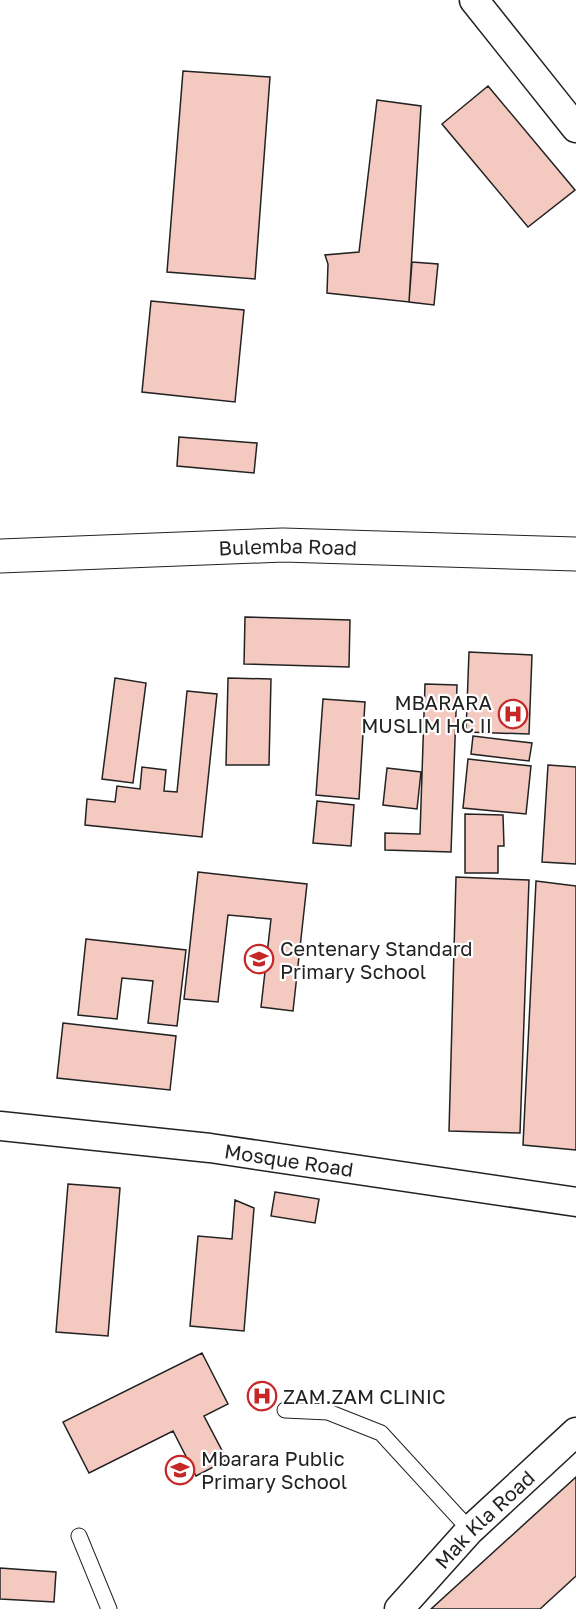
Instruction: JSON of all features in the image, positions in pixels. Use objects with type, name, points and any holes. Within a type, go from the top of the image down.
[{"type":"main road","name":"Bulemba Road","points":[[0,556],[283,545],[576,554]]},
{"type":"street","points":[[474,0],[576,128]]},
{"type":"street","name":"Mosque Road","points":[[0,1126],[210,1148],[576,1202]]},
{"type":"street","name":"Mak Kla Road","points":[[399,1609],[470,1530],[576,1432]]},
{"type":"lane","points":[[285,1410],[328,1412],[381,1433],[470,1530]]},
{"type":"lane","points":[[79,1536],[109,1609]]},
{"type":"building","points":[[183,71],[270,77],[255,279],[167,272]]},
{"type":"building","points":[[488,86],[575,190],[528,227],[442,124]]},
{"type":"building","points":[[377,100],[421,106],[409,302],[327,293],[328,264],[325,255],[359,252]]},
{"type":"building","points":[[412,262],[438,264],[434,305],[409,302]]},
{"type":"building","points":[[151,301],[244,310],[235,402],[142,392]]},
{"type":"building","points":[[179,437],[257,443],[254,473],[177,466]]},
{"type":"building","points":[[245,617],[350,620],[349,667],[244,664]]},
{"type":"building","points":[[469,652],[532,655],[529,734],[466,732]]},
{"type":"building","points":[[115,678],[146,683],[133,783],[102,779]]},
{"type":"building","points":[[228,678],[271,679],[269,765],[226,765]]},
{"type":"building","points":[[425,684],[457,685],[451,852],[385,850],[385,833],[420,834]]},
{"type":"building","points":[[187,691],[217,694],[202,837],[85,825],[87,799],[115,802],[117,786],[140,789],[142,767],[166,770],[164,791],[177,792]]},
{"type":"building","points":[[323,699],[365,702],[359,799],[316,795]]},
{"type":"building","points":[[473,736],[532,743],[529,761],[471,754]]},
{"type":"building","points":[[468,759],[531,766],[526,814],[463,808]]},
{"type":"building","points":[[548,765],[576,767],[576,864],[542,862]]},
{"type":"building","points":[[387,768],[421,772],[417,809],[383,805]]},
{"type":"building","points":[[317,801],[354,805],[351,846],[313,843]]},
{"type":"building","points":[[465,814],[503,815],[504,846],[498,846],[498,873],[465,873]]},
{"type":"building","points":[[198,872],[307,884],[293,1011],[261,1007],[271,919],[228,915],[218,1002],[184,999]]},
{"type":"building","points":[[456,877],[529,880],[520,1133],[449,1131]]},
{"type":"building","points":[[536,881],[576,886],[576,1150],[523,1145]]},
{"type":"building","points":[[86,939],[186,950],[177,1026],[148,1023],[153,981],[122,978],[117,1019],[78,1015]]},
{"type":"building","points":[[63,1023],[176,1036],[170,1090],[57,1078]]},
{"type":"building","points":[[68,1184],[120,1188],[108,1336],[56,1332]]},
{"type":"building","points":[[275,1192],[319,1199],[315,1223],[271,1216]]},
{"type":"building","points":[[235,1200],[254,1208],[244,1331],[190,1326],[198,1236],[232,1239]]},
{"type":"building","points":[[202,1353],[228,1404],[204,1416],[227,1460],[196,1476],[173,1431],[89,1473],[63,1422]]},
{"type":"building","points":[[576,1477],[576,1576],[540,1609],[431,1609]]},
{"type":"building","points":[[0,1568],[56,1572],[54,1602],[0,1599]]},
{"type":"place","name":"MBARARA MUSLIM HC II","points":[[513,714]]},
{"type":"place","name":"Centenary Standard Primary School","points":[[259,959]]},
{"type":"place","name":"ZAM.ZAM CLINIC","points":[[262,1396]]},
{"type":"place","name":"Mbarara Public Primary School","points":[[180,1470]]}]
